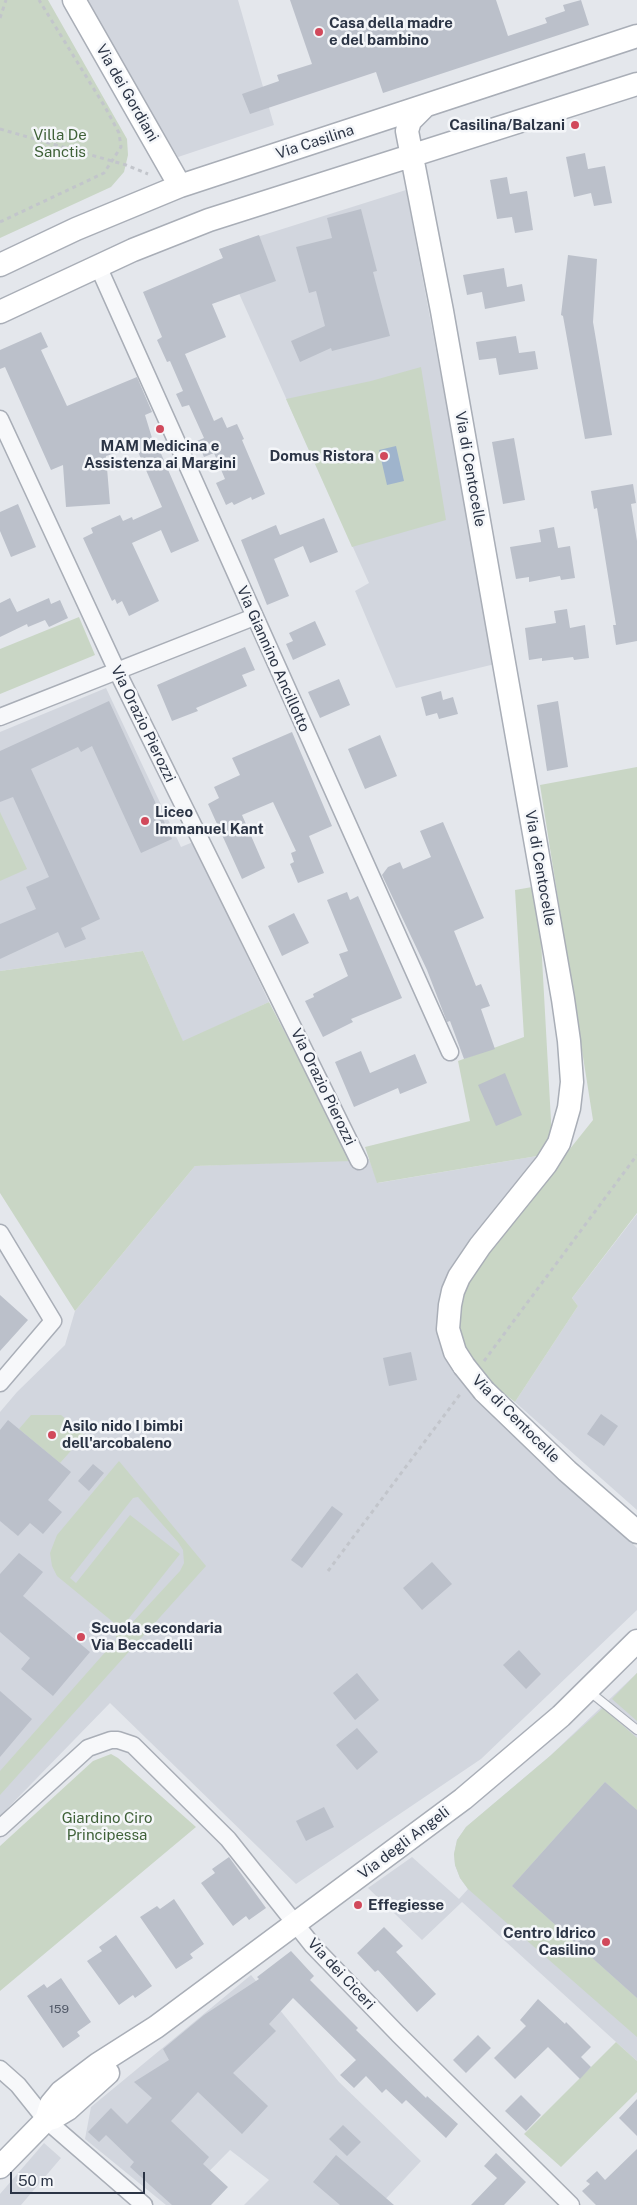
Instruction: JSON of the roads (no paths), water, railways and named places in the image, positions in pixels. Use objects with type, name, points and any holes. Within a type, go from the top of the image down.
[{"type":"street","name":"Via dei Gordiani","points":[[74,0],[180,186]]},
{"type":"street","name":"Via Casilina","points":[[0,265],[76,229],[180,186],[637,36]]},
{"type":"street","points":[[0,312],[98,266],[209,220],[637,84]]},
{"type":"street","name":"Via di Centocelle","points":[[424,107],[414,115],[407,126],[442,311],[546,902],[569,1041],[572,1082],[569,1108],[559,1143],[546,1164],[480,1246],[459,1277],[450,1305],[448,1329],[455,1352],[484,1391],[566,1471],[637,1532]]},
{"type":"street","name":"Via Giannino Ancillotto","points":[[98,266],[450,1052]]},
{"type":"street","name":"Via Orazio Pierozzi","points":[[0,419],[117,670],[359,1161]]},
{"type":"street","points":[[0,717],[254,617]]},
{"type":"street","points":[[0,1234],[53,1321],[0,1383]]},
{"type":"street","name":"Via degli Angeli","points":[[0,2168],[46,2120],[68,2109],[156,2028],[463,1799],[510,1761],[588,1690],[637,1641]]},
{"type":"street","name":"Via dei Ciceri","points":[[0,1828],[82,1752],[102,1742],[118,1740],[133,1745],[144,1753],[217,1827],[255,1871],[294,1924],[398,2034],[571,2205]]},
{"type":"street","points":[[0,2069],[18,2085],[46,2120],[144,2205]]},
{"type":"lane","points":[[588,1690],[637,1730]]},
{"type":"water","points":[[396,446],[404,481],[387,485],[379,450]]},
{"type":"place","name":"Casa della madre e del bambino","points":[[319,32]]},
{"type":"place","name":"Casilina/Balzani","points":[[575,125]]},
{"type":"place","name":"MAM Medicina e Assistenza ai Margini","points":[[160,429]]},
{"type":"place","name":"Domus Ristora","points":[[384,456]]},
{"type":"place","name":"Liceo Immanuel Kant","points":[[145,821]]},
{"type":"place","name":"Asilo nido I bimbi dell'arcobaleno","points":[[52,1435]]},
{"type":"place","name":"Scuola secondaria Via Beccadelli","points":[[81,1637]]},
{"type":"place","name":"Effegiesse","points":[[358,1905]]},
{"type":"place","name":"Centro Idrico Casilino","points":[[606,1942]]},
{"type":"park label","name":"Villa De Sanctis","points":[[60,144]]},
{"type":"park label","name":"Giardino Ciro Principessa","points":[[107,1826]]}]
